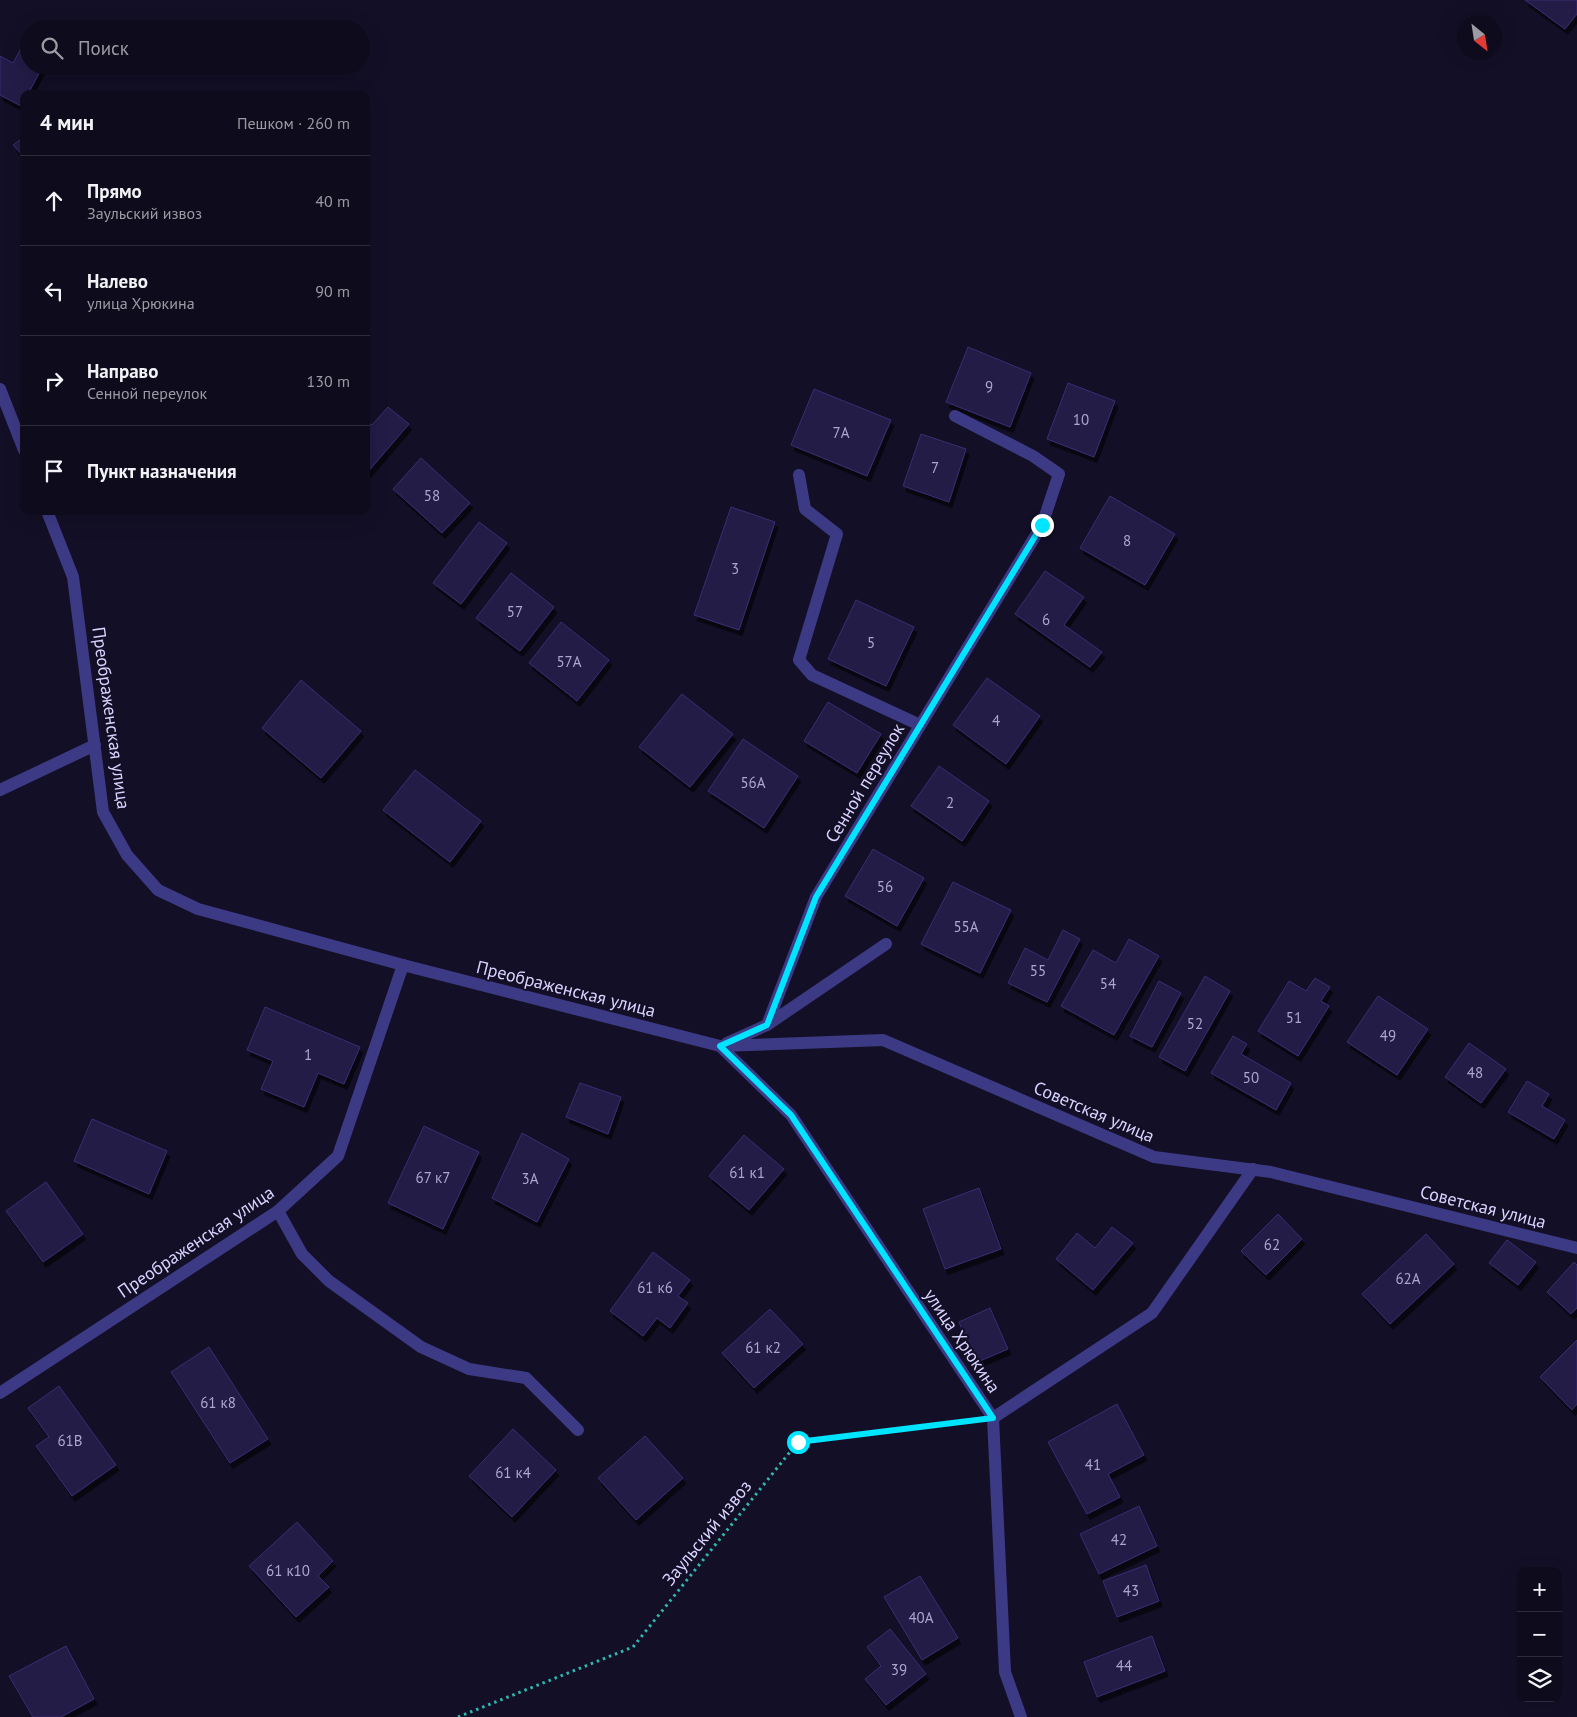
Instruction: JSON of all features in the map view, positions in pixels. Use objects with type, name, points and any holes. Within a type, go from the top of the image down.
[{"type":"street","points":[[0,389],[20,440]]},
{"type":"street","name":"Сенной переулок","points":[[767,1025],[816,897],[1042,525],[1058,474],[1033,456],[954,416]]},
{"type":"street","points":[[799,475],[805,509],[837,534],[799,660],[812,675],[920,725]]},
{"type":"street","name":"Преображенская улица","points":[[49,515],[73,578],[103,812],[127,855],[158,890],[198,909],[403,965],[720,1046]]},
{"type":"street","points":[[0,790],[95,745]]},
{"type":"street","points":[[720,1046],[767,1025],[886,944]]},
{"type":"street","name":"Преображенская улица","points":[[0,1393],[278,1211],[338,1156],[403,965]]},
{"type":"street","name":"Советская улица","points":[[720,1046],[883,1040],[1154,1157],[1253,1169],[1577,1248]]},
{"type":"street","name":"улица Хрюкина","points":[[720,1046],[791,1115],[993,1418],[1005,1672],[1021,1717]]},
{"type":"street","points":[[993,1418],[1152,1313],[1253,1169]]},
{"type":"street","points":[[278,1211],[302,1254],[329,1281],[421,1347],[470,1369],[526,1378],[578,1430]]},
{"type":"path","name":"Заульский извоз","points":[[458,1717],[633,1648],[798,1442],[993,1418]]},
{"type":"building","points":[[1525,0],[1577,0],[1577,14],[1565,29]]},
{"type":"building","points":[[20,50],[20,75],[38,75],[30,90],[20,90],[20,105],[0,95],[0,56],[13,63]]},
{"type":"building","points":[[20,140],[20,153],[13,145]]},
{"type":"building","points":[[968,347],[1031,373],[1010,427],[946,402]]},
{"type":"building","points":[[1068,383],[1115,401],[1094,457],[1047,439]]},
{"type":"building","points":[[814,389],[891,420],[867,476],[791,445]]},
{"type":"building","points":[[388,407],[409,424],[370,469],[370,424],[372,425]]},
{"type":"building","points":[[921,434],[966,449],[949,502],[903,486]]},
{"type":"building","points":[[421,458],[470,503],[442,533],[393,489]]},
{"type":"building","points":[[1110,496],[1175,534],[1145,585],[1080,548]]},
{"type":"building","points":[[731,507],[775,522],[739,630],[694,615]]},
{"type":"building","points":[[479,522],[507,543],[461,604],[433,583]]},
{"type":"building","points":[[1045,571],[1084,597],[1064,625],[1102,652],[1090,667],[1015,614]]},
{"type":"building","points":[[511,573],[554,607],[520,651],[476,618]]},
{"type":"building","points":[[856,600],[914,627],[886,686],[828,659]]},
{"type":"building","points":[[561,622],[609,660],[577,701],[529,663]]},
{"type":"building","points":[[987,678],[1040,716],[1006,764],[953,725]]},
{"type":"building","points":[[301,680],[361,731],[321,778],[262,728]]},
{"type":"building","points":[[682,694],[733,734],[690,787],[639,747]]},
{"type":"building","points":[[828,702],[881,734],[857,773],[804,741]]},
{"type":"building","points":[[743,739],[798,776],[764,828],[708,791]]},
{"type":"building","points":[[939,766],[989,801],[962,841],[911,806]]},
{"type":"building","points":[[415,770],[481,821],[450,862],[383,810]]},
{"type":"building","points":[[873,849],[924,878],[897,926],[845,896]]},
{"type":"building","points":[[953,882],[1011,910],[980,973],[921,944]]},
{"type":"building","points":[[1063,930],[1080,939],[1047,1002],[1008,983],[1025,948],[1048,960]]},
{"type":"building","points":[[1129,939],[1159,956],[1114,1035],[1061,1006],[1093,950],[1116,963]]},
{"type":"building","points":[[1205,976],[1230,991],[1185,1071],[1159,1057]]},
{"type":"building","points":[[1315,978],[1330,987],[1321,1001],[1329,1006],[1298,1056],[1258,1031],[1289,981],[1306,991]]},
{"type":"building","points":[[1159,981],[1181,993],[1152,1047],[1130,1036]]},
{"type":"building","points":[[1378,996],[1428,1029],[1397,1075],[1347,1042]]},
{"type":"building","points":[[265,1007],[360,1047],[344,1084],[318,1073],[304,1107],[261,1089],[273,1061],[247,1050]]},
{"type":"building","points":[[1233,1036],[1247,1044],[1241,1054],[1291,1083],[1276,1110],[1211,1073]]},
{"type":"building","points":[[1469,1043],[1506,1069],[1481,1103],[1445,1077]]},
{"type":"building","points":[[1527,1081],[1549,1094],[1542,1106],[1565,1120],[1554,1139],[1508,1112]]},
{"type":"building","points":[[580,1083],[621,1097],[608,1134],[566,1117]]},
{"type":"building","points":[[92,1119],[167,1151],[149,1194],[74,1161]]},
{"type":"building","points":[[424,1126],[479,1152],[443,1229],[388,1203]]},
{"type":"building","points":[[522,1133],[569,1159],[537,1222],[492,1198]]},
{"type":"building","points":[[744,1135],[784,1169],[749,1210],[709,1176]]},
{"type":"building","points":[[46,1182],[83,1234],[43,1262],[6,1211]]},
{"type":"building","points":[[979,1188],[1001,1249],[945,1269],[923,1209]]},
{"type":"building","points":[[1278,1214],[1302,1239],[1266,1275],[1241,1251]]},
{"type":"building","points":[[1112,1227],[1133,1243],[1093,1290],[1056,1259],[1077,1233],[1095,1248]]},
{"type":"building","points":[[1426,1234],[1454,1264],[1390,1324],[1362,1294]]},
{"type":"building","points":[[1507,1240],[1536,1262],[1518,1285],[1489,1263]]},
{"type":"building","points":[[653,1252],[690,1280],[678,1296],[688,1303],[670,1328],[657,1318],[643,1336],[610,1311]]},
{"type":"building","points":[[1574,1262],[1577,1265],[1577,1308],[1571,1314],[1547,1292]]},
{"type":"building","points":[[990,1308],[1008,1349],[975,1363],[959,1322]]},
{"type":"building","points":[[770,1309],[803,1344],[754,1388],[722,1353]]},
{"type":"building","points":[[1577,1340],[1577,1404],[1572,1410],[1540,1377]]},
{"type":"building","points":[[209,1347],[268,1439],[230,1463],[171,1372]]},
{"type":"building","points":[[59,1386],[116,1465],[72,1496],[36,1446],[49,1437],[28,1408]]},
{"type":"building","points":[[1117,1404],[1144,1455],[1108,1474],[1120,1497],[1087,1514],[1048,1442]]},
{"type":"building","points":[[513,1429],[556,1470],[512,1517],[469,1476]]},
{"type":"building","points":[[645,1436],[683,1478],[636,1520],[598,1478]]},
{"type":"building","points":[[1139,1506],[1157,1546],[1099,1574],[1080,1534]]},
{"type":"building","points":[[297,1522],[333,1561],[318,1576],[329,1587],[296,1617],[249,1566]]},
{"type":"building","points":[[1146,1565],[1159,1601],[1117,1617],[1103,1581]]},
{"type":"building","points":[[920,1576],[958,1638],[922,1660],[884,1597]]},
{"type":"building","points":[[890,1629],[926,1674],[886,1705],[865,1679],[881,1666],[867,1647]]},
{"type":"building","points":[[1152,1636],[1165,1671],[1097,1697],[1084,1662]]},
{"type":"building","points":[[66,1646],[94,1699],[61,1717],[33,1717],[9,1676]]},
{"type":"route","points":[[798,1442],[993,1418],[791,1115],[720,1046],[767,1025],[816,897],[1042,525]]}]
